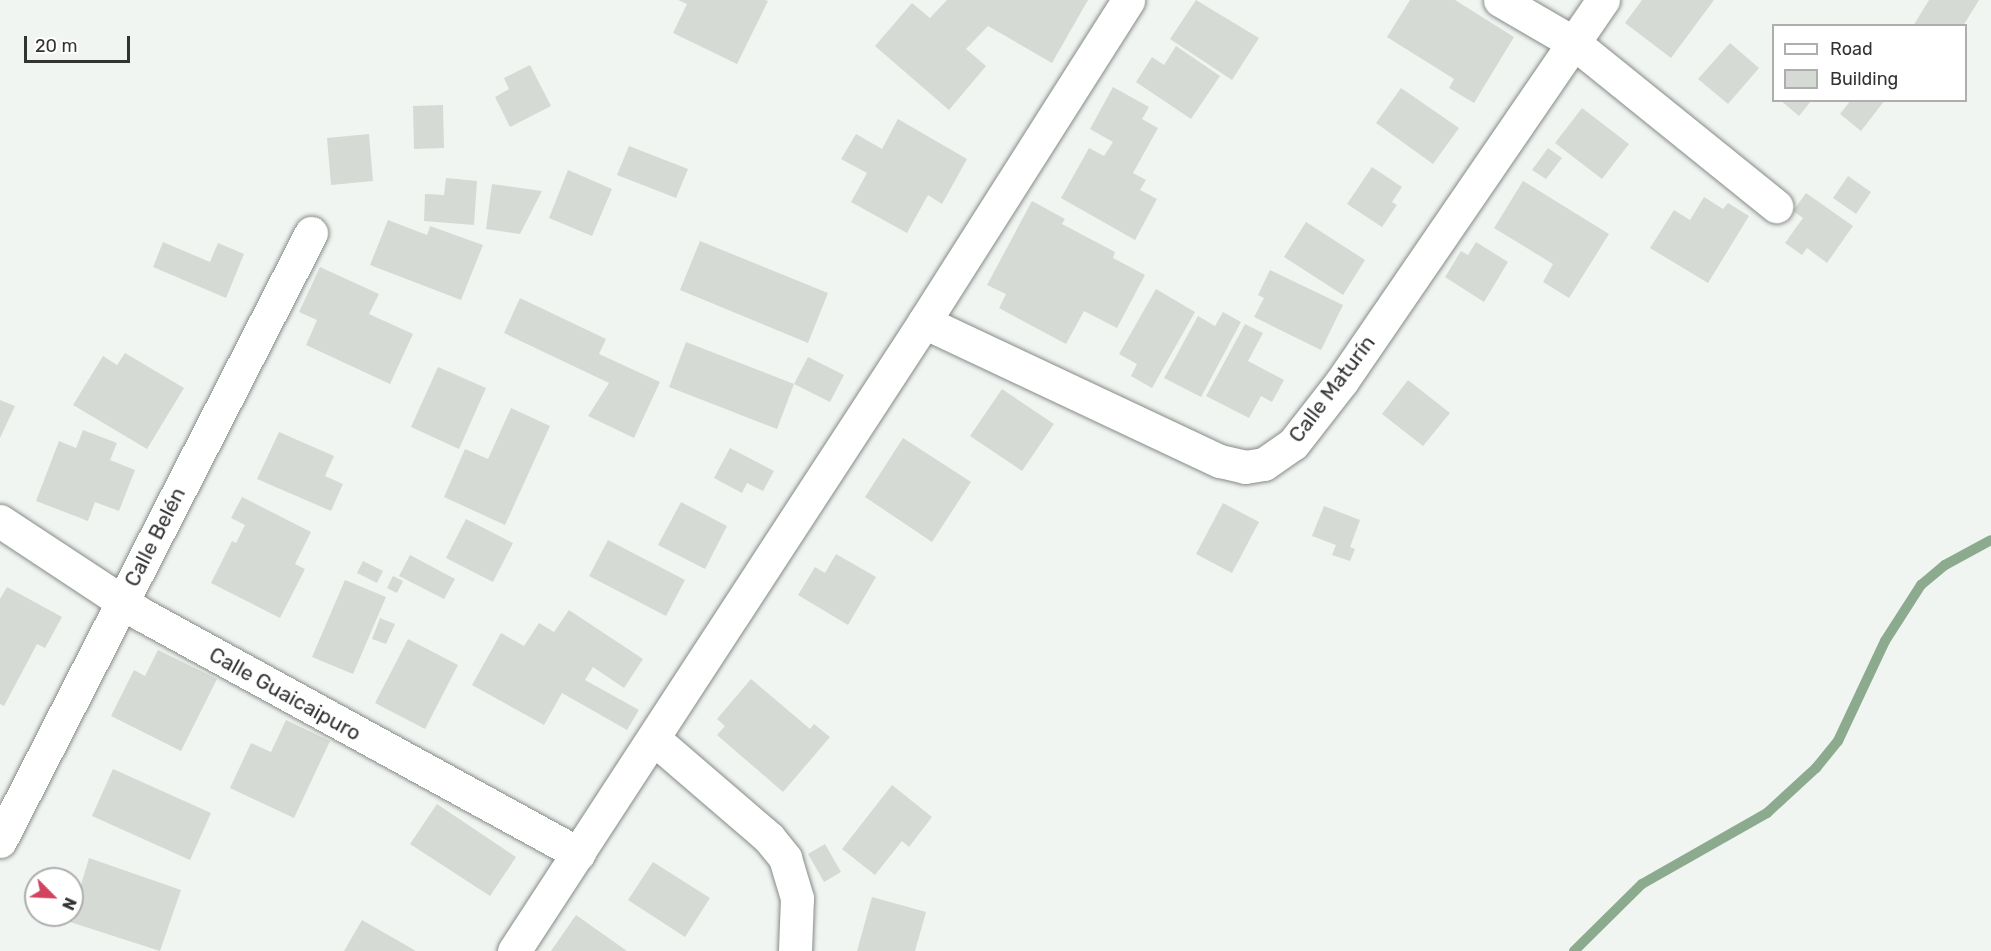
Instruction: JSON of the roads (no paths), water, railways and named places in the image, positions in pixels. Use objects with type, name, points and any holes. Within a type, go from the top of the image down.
[{"type":"street","points":[[514,951],[924,322],[1128,0]]},
{"type":"street","points":[[1500,0],[1574,43],[1776,206]]},
{"type":"street","name":"Calle Maturín","points":[[924,322],[1220,461],[1245,467],[1264,464],[1293,444],[1318,414],[1603,0]]},
{"type":"street","name":"Calle Belén","points":[[0,841],[311,233]]},
{"type":"street","name":"Calle Guaicaipuro","points":[[0,522],[122,603],[579,854]]},
{"type":"street","points":[[654,739],[769,838],[785,858],[797,898],[795,951]]},
{"type":"waterway","points":[[1574,951],[1642,884],[1767,813],[1816,768],[1838,741],[1885,641],[1921,585],[1945,565],[1991,540]]}]
